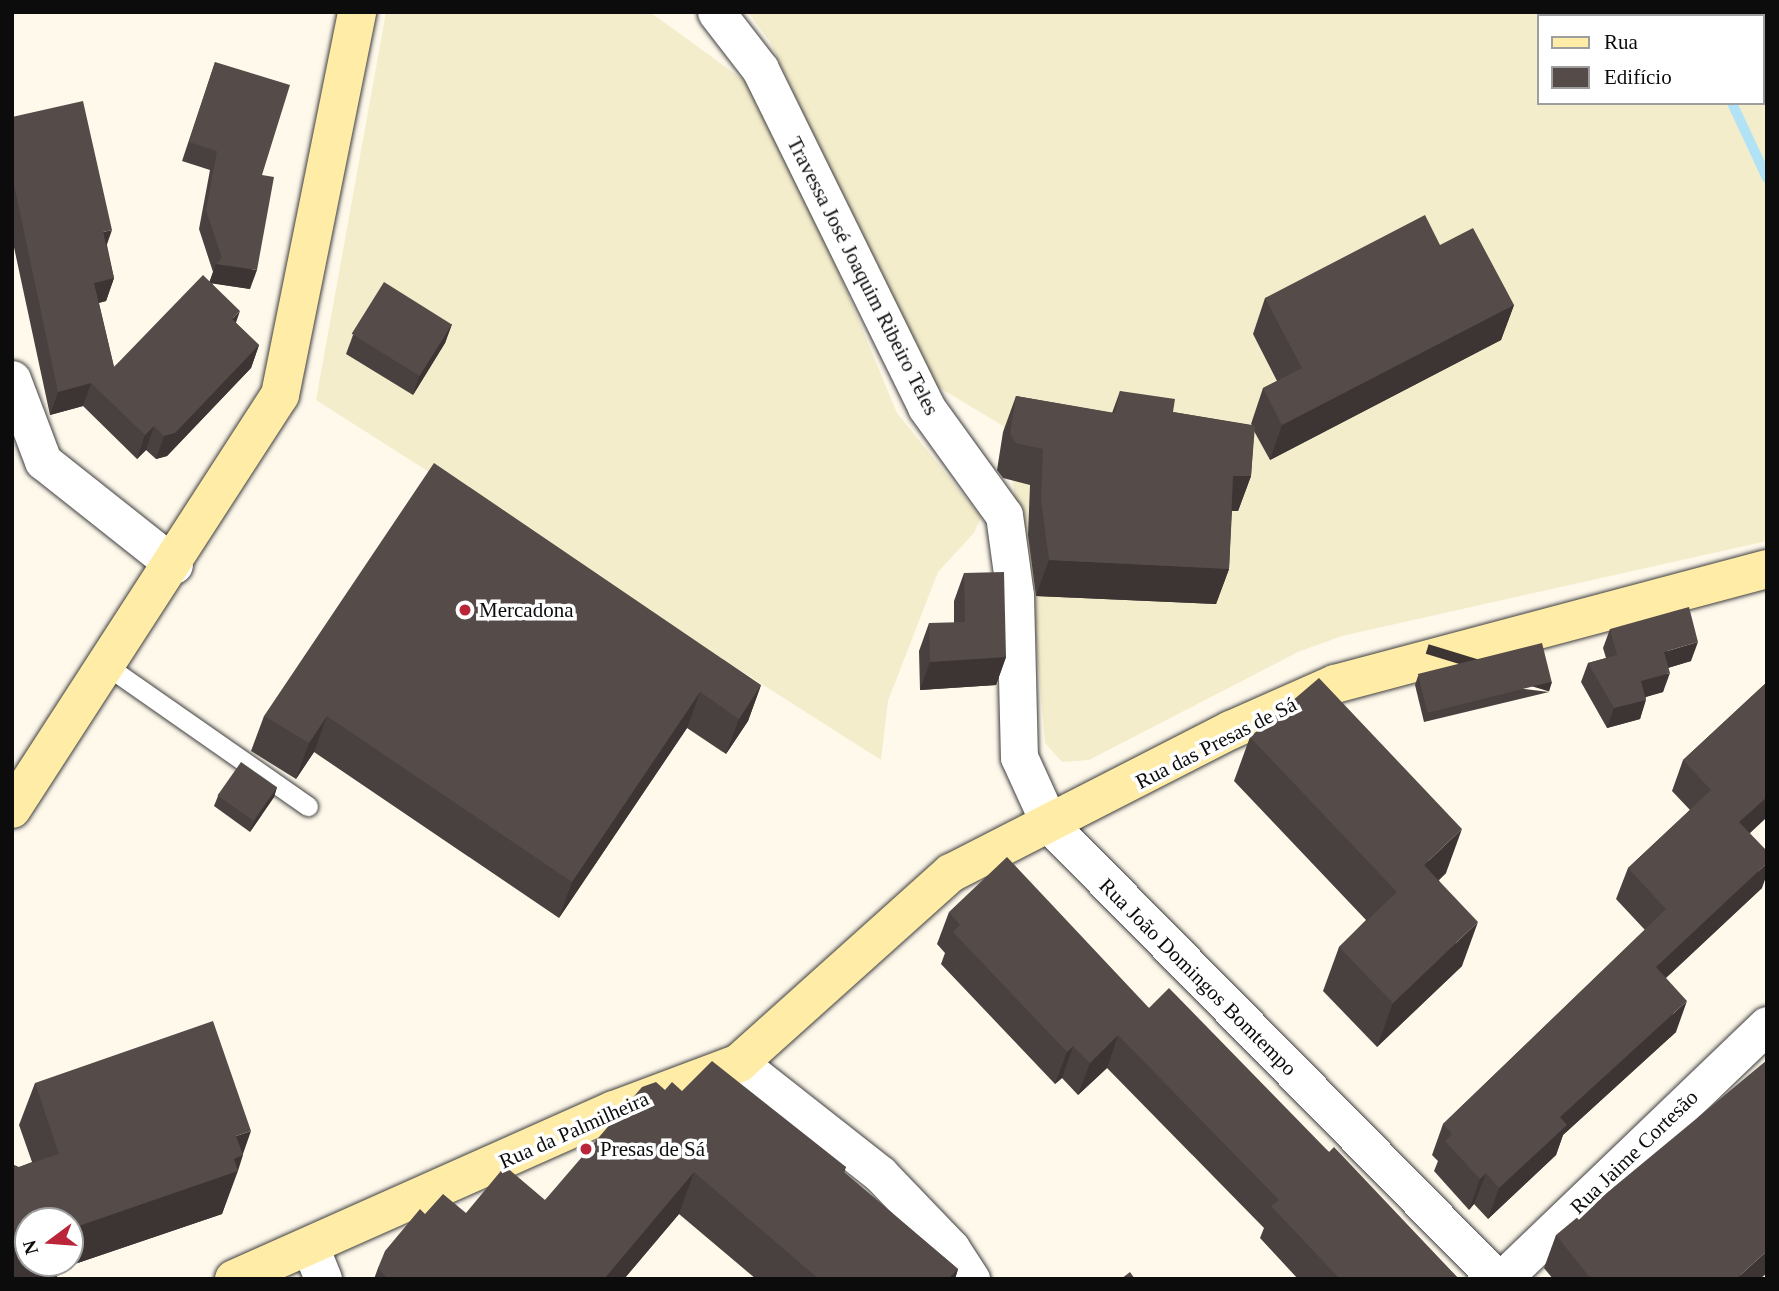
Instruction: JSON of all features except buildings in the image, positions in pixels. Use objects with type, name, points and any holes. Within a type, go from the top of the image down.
[{"type":"street","points":[[12,809],[174,565],[281,396],[357,12]]},
{"type":"street","name":"Travessa José Joaquim Ribeiro Teles","points":[[716,12],[760,69],[926,407],[1004,515],[1015,595],[1019,757],[1050,825]]},
{"type":"street","points":[[12,379],[43,461],[174,565]]},
{"type":"street","name":"Rua das Presas de Sá","points":[[739,1063],[951,873],[1335,684],[1767,569]]},
{"type":"street","name":"Rua João Domingos Bomtempo","points":[[1050,825],[1500,1279]]},
{"type":"street","name":"Rua Jaime Cortesão","points":[[1500,1279],[1767,1026]]},
{"type":"street","points":[[739,1063],[880,1174],[951,1248],[971,1279]]},
{"type":"street","name":"Rua da Palmilheira","points":[[234,1279],[317,1264],[614,1110],[739,1063]]},
{"type":"lane","points":[[107,666],[308,806]]},
{"type":"shaded area","points":[[386,12],[650,12],[749,84],[814,213],[897,413],[981,517],[974,533],[938,572],[888,701],[881,760],[316,400]]},
{"type":"shaded area","points":[[748,12],[1767,12],[1767,541],[1342,636],[1298,652],[1089,760],[1062,762],[1045,743],[1032,597],[1003,426],[927,380],[770,42]]},
{"type":"waterway","points":[[1733,105],[1767,178]]},
{"type":"place","name":"Mercadona","points":[[465,610]]},
{"type":"place","name":"Presas de Sá","points":[[586,1149]]}]
